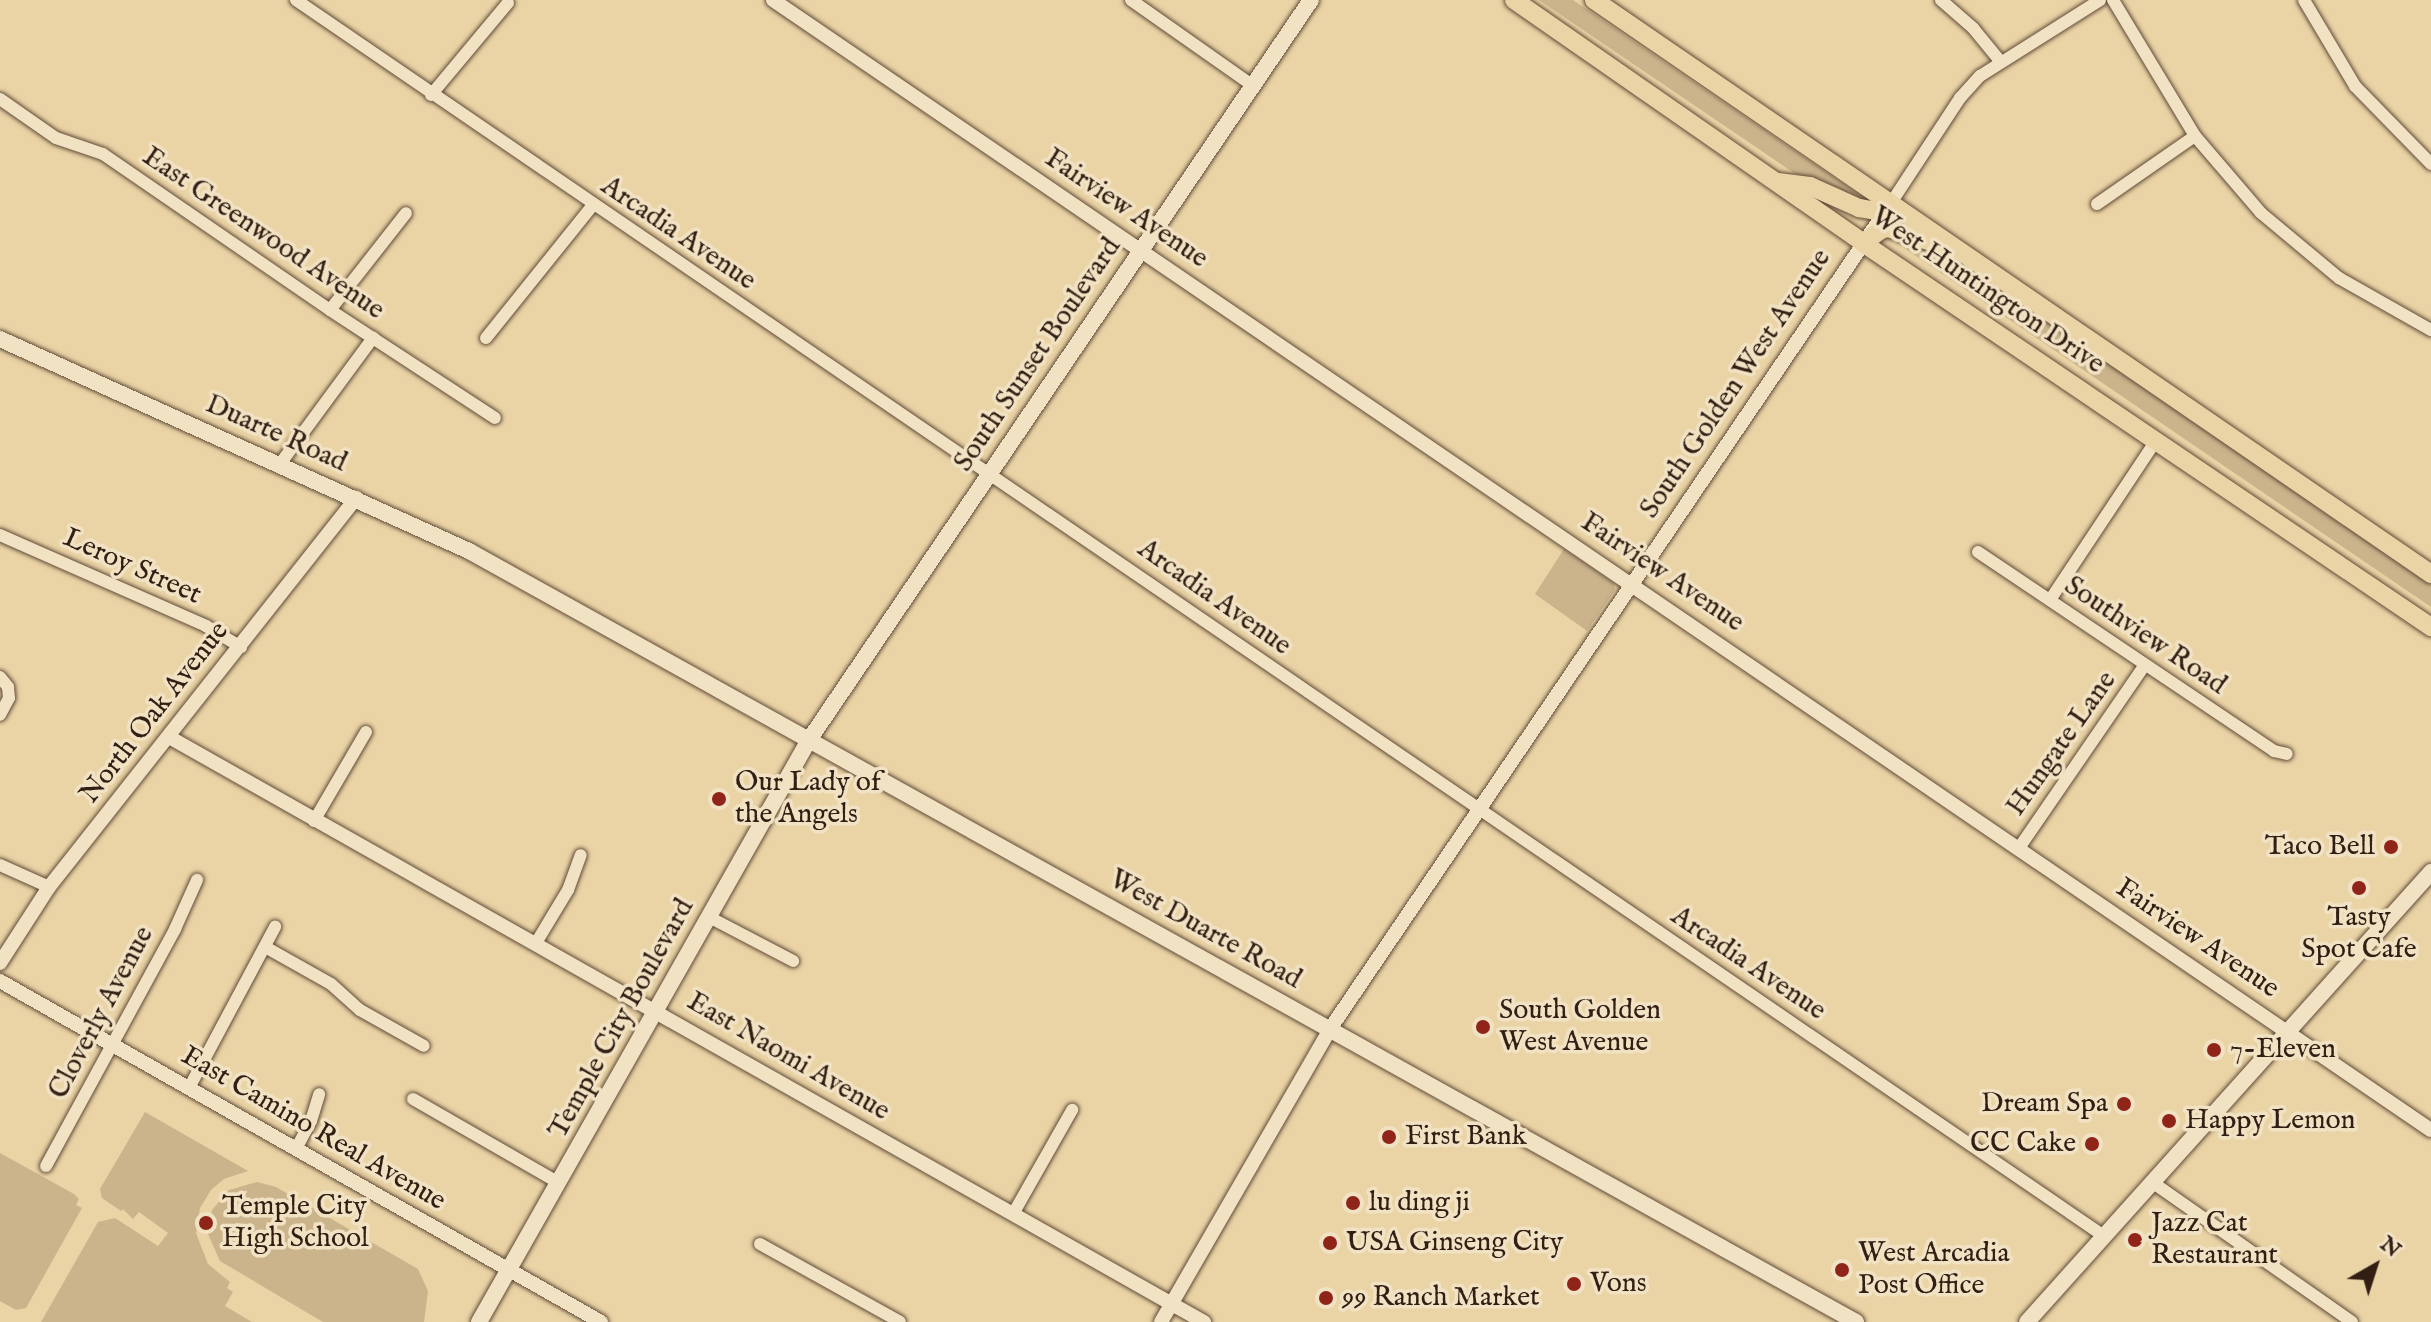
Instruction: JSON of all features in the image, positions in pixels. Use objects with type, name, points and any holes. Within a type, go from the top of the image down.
[{"type":"main road","name":"South Sunset Boulevard","points":[[809,740],[1311,0]]},
{"type":"main road","name":"West Huntington Drive","points":[[1514,0],[1863,243],[2431,627]]},
{"type":"main road","name":"West Huntington Drive","points":[[1594,0],[2431,574]]},
{"type":"main road","points":[[1775,181],[1810,186],[1859,208],[1872,210],[1891,203]]},
{"type":"main road","points":[[1863,243],[1888,228],[1956,250]]},
{"type":"main road","name":"Duarte Road","points":[[0,339],[427,529],[528,584]]},
{"type":"main road","name":"West Duarte Road","points":[[528,584],[1856,1322]]},
{"type":"main road","name":"Temple City Boulevard","points":[[479,1322],[809,740]]},
{"type":"main road","points":[[2027,1322],[2431,872]]},
{"type":"street","name":"Arcadia Avenue","points":[[296,0],[2104,1236]]},
{"type":"street","name":"Fairview Avenue","points":[[773,0],[2431,1130]]},
{"type":"street","points":[[1131,0],[1252,85]]},
{"type":"street","points":[[1941,0],[1960,15],[2000,61]]},
{"type":"street","points":[[1891,203],[1960,98],[2000,61],[2100,0]]},
{"type":"street","points":[[2113,0],[2195,136],[2261,213],[2328,269],[2431,330]]},
{"type":"street","points":[[2304,0],[2355,86],[2431,164]]},
{"type":"street","points":[[431,95],[508,3]]},
{"type":"street","name":"East Greenwood Avenue","points":[[0,99],[56,138],[103,154],[330,310],[495,418]]},
{"type":"street","points":[[2097,204],[2195,136]]},
{"type":"street","name":"South Golden West Avenue","points":[[1161,1322],[1330,1029],[1891,203]]},
{"type":"street","points":[[486,338],[593,205]]},
{"type":"street","points":[[330,310],[406,213]]},
{"type":"street","points":[[280,464],[373,338]]},
{"type":"street","points":[[2050,600],[2157,439]]},
{"type":"street","name":"North Oak Avenue","points":[[0,963],[49,887],[356,498]]},
{"type":"street","name":"Leroy Street","points":[[0,535],[206,626],[241,647]]},
{"type":"street","name":"Southview Road","points":[[1978,552],[2274,751],[2287,754]]},
{"type":"street","name":"Hungate Lane","points":[[2019,848],[2144,666]]},
{"type":"street","points":[[0,715],[9,698],[4,682]]},
{"type":"street","points":[[314,821],[366,732]]},
{"type":"street","name":"East Naomi Avenue","points":[[169,737],[1204,1322]]},
{"type":"street","points":[[536,943],[568,890],[581,855]]},
{"type":"street","points":[[0,865],[49,887]]},
{"type":"street","name":"Cloverly Avenue","points":[[46,1166],[175,929],[197,880]]},
{"type":"street","points":[[709,917],[793,961]]},
{"type":"street","points":[[189,1088],[267,948],[275,927]]},
{"type":"street","points":[[267,948],[331,984],[360,1010],[424,1046]]},
{"type":"street","name":"East Camino Real Avenue","points":[[0,981],[601,1322]]},
{"type":"street","points":[[296,1149],[311,1121],[319,1094]]},
{"type":"street","points":[[413,1099],[559,1183]]},
{"type":"street","points":[[1013,1214],[1072,1110]]},
{"type":"street","points":[[2152,1182],[2352,1322]]},
{"type":"street","points":[[760,1244],[900,1322]]},
{"type":"shaded area","points":[[1539,0],[1573,0],[1867,200],[1865,205],[1794,173]]},
{"type":"shaded area","points":[[1888,237],[1925,244],[1961,263],[2431,583],[2431,607]]},
{"type":"shaded area","points":[[1564,549],[1614,583],[1615,590],[1587,631],[1535,594]]},
{"type":"shaded area","points":[[145,1112],[248,1171],[224,1179],[211,1190],[200,1208],[196,1233],[208,1264],[230,1282],[227,1288],[233,1292],[225,1306],[252,1322],[41,1322],[98,1222],[115,1218],[158,1246],[168,1233],[139,1212],[133,1219],[123,1209],[121,1211],[102,1198],[100,1189]]},
{"type":"shaded area","points":[[0,1153],[74,1194],[79,1199],[76,1205],[82,1208],[26,1308],[16,1310],[0,1301]]},
{"type":"shaded area","points":[[257,1182],[276,1187],[418,1269],[428,1291],[424,1322],[323,1322],[220,1261],[208,1234],[212,1210],[229,1190]]},
{"type":"place","name":"Our Lady of the Angels","points":[[719,799]]},
{"type":"place","name":"Taco Bell","points":[[2391,847]]},
{"type":"place","name":"Tasty Spot Cafe","points":[[2359,888]]},
{"type":"place","name":"South Golden West Avenue","points":[[1483,1027]]},
{"type":"place","name":"7-Eleven","points":[[2214,1050]]},
{"type":"place","name":"Dream Spa","points":[[2124,1104]]},
{"type":"place","name":"Happy Lemon","points":[[2169,1121]]},
{"type":"place","name":"First Bank","points":[[1389,1137]]},
{"type":"place","name":"CC Cake","points":[[2092,1144]]},
{"type":"place","name":"lu ding ji","points":[[1353,1203]]},
{"type":"place","name":"Temple City High School","points":[[206,1223]]},
{"type":"place","name":"Jazz Cat Restaurant","points":[[2135,1240]]},
{"type":"place","name":"USA Ginseng City","points":[[1330,1243]]},
{"type":"place","name":"West Arcadia Post Office","points":[[1842,1270]]},
{"type":"place","name":"Vons","points":[[1574,1284]]},
{"type":"place","name":"99 Ranch Market","points":[[1326,1298]]}]
